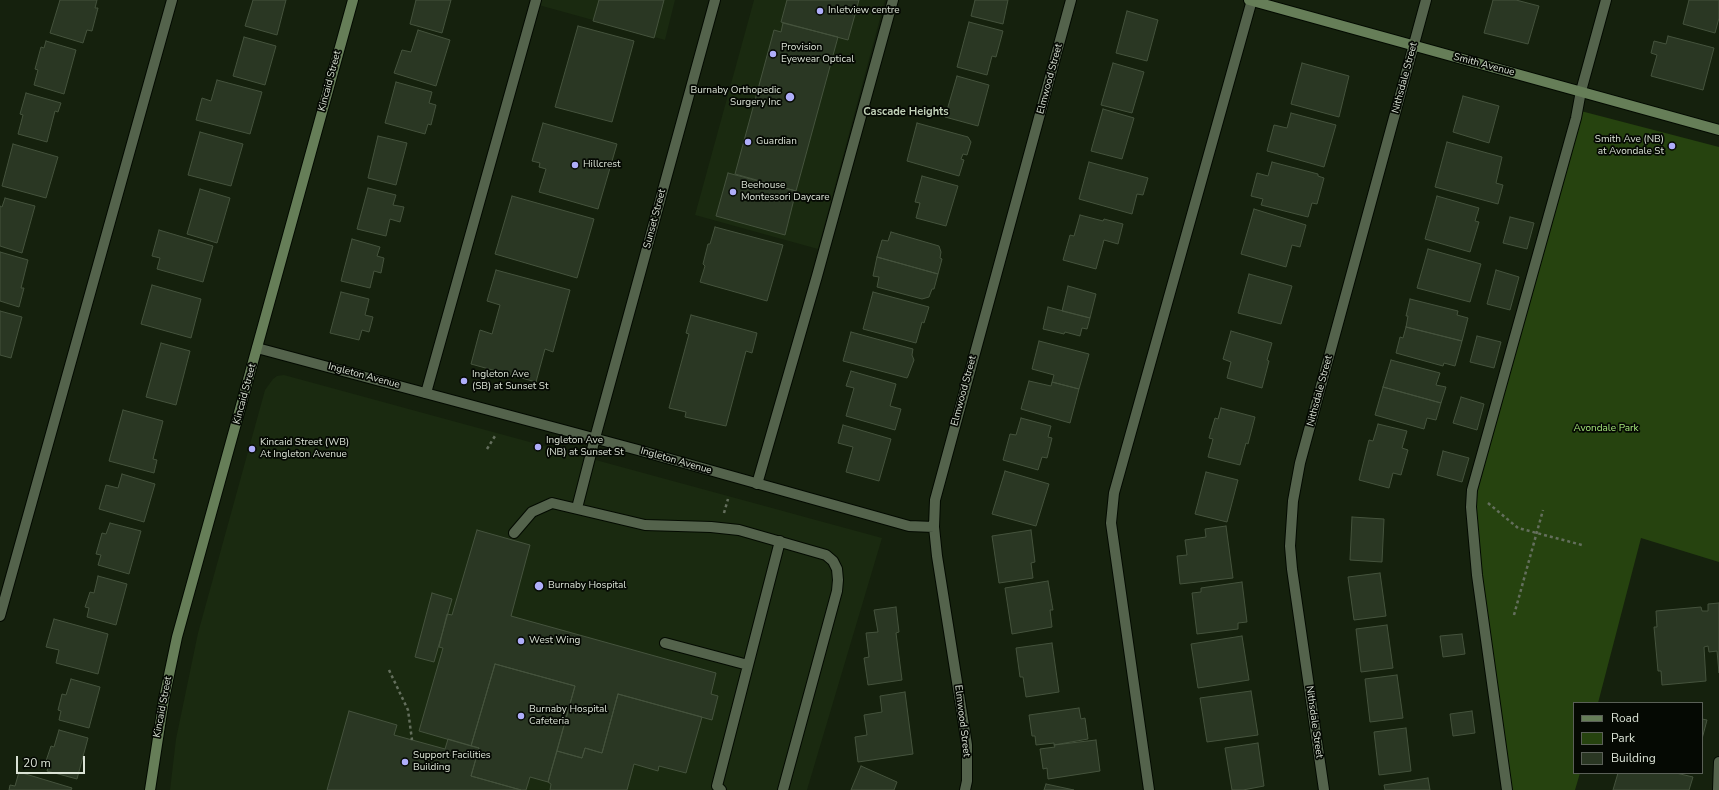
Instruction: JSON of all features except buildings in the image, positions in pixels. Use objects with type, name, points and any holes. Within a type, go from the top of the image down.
[{"type":"street","points":[[0,616],[172,0]]},
{"type":"street","name":"Kincaid Street","points":[[150,790],[164,699],[178,637],[353,0]]},
{"type":"street","points":[[426,393],[536,0]]},
{"type":"street","name":"Sunset Street","points":[[577,508],[715,0]]},
{"type":"street","points":[[757,484],[817,276],[893,0]]},
{"type":"street","name":"Elmwood Street","points":[[965,790],[967,781],[967,745],[934,527],[935,500],[1071,0]]},
{"type":"street","points":[[1149,790],[1111,523],[1114,492],[1251,0]]},
{"type":"street","name":"Smith Avenue","points":[[1251,0],[1719,130]]},
{"type":"street","name":"Nithsdale Street","points":[[1324,790],[1292,569],[1290,546],[1293,501],[1302,455],[1426,0]]},
{"type":"street","points":[[1507,790],[1477,575],[1471,507],[1472,490],[1576,118],[1581,91],[1606,0]]},
{"type":"street","name":"Ingleton Avenue","points":[[258,348],[595,438],[909,526],[934,527]]},
{"type":"street","points":[[514,534],[532,512],[552,503],[645,526],[711,527],[739,530],[826,555],[833,561],[837,569],[838,580],[829,624],[783,790]]},
{"type":"street","points":[[721,790],[717,786],[780,541]]},
{"type":"street","points":[[665,643],[748,665]]},
{"type":"street","points":[[1718,790],[1719,762]]},
{"type":"path","points":[[487,449],[495,436]]},
{"type":"path","points":[[1472,490],[1518,528],[1582,545]]},
{"type":"path","points":[[722,519],[728,500]]},
{"type":"path","points":[[1514,616],[1543,510]]},
{"type":"path","points":[[389,670],[408,710],[412,740]]},
{"type":"shaded area","points":[[536,0],[675,0],[665,40],[535,4]]},
{"type":"shaded area","points":[[754,0],[885,0],[818,249],[695,215]]},
{"type":"shaded area","name":"Burnaby Hospital","points":[[284,375],[882,538],[807,790],[170,790],[176,739],[198,633],[265,390],[273,379],[277,376]]},
{"type":"green space","name":"Avondale Park","points":[[1577,110],[1719,147],[1719,562],[1641,538],[1598,702],[1573,702],[1573,774],[1580,774],[1575,790],[1507,790],[1471,507]]},
{"type":"place","name":"Inletview centre","points":[[820,11]]},
{"type":"place","name":"Provision Eyewear Optical","points":[[773,54]]},
{"type":"place","name":"Burnaby Orthopedic Surgery Inc","points":[[790,97]]},
{"type":"place","name":"Guardian","points":[[748,142]]},
{"type":"place","name":"Smith Ave (NB) at Avondale St","points":[[1672,146]]},
{"type":"place","name":"Hillcrest","points":[[575,165]]},
{"type":"place","name":"Beehouse Montessori Daycare","points":[[733,192]]},
{"type":"place","name":"Ingleton Ave (SB) at Sunset St","points":[[464,381]]},
{"type":"place","name":"Ingleton Ave (NB) at Sunset St","points":[[538,447]]},
{"type":"place","name":"Kincaid Street (WB) At Ingleton Avenue","points":[[252,449]]},
{"type":"place","name":"Burnaby Hospital","points":[[539,586]]},
{"type":"place","name":"West Wing","points":[[521,641]]},
{"type":"place","name":"Burnaby Hospital Cafeteria","points":[[521,716]]},
{"type":"place","name":"Support Facilities Building","points":[[405,762]]},
{"type":"district","name":"Cascade Heights","points":[[906,112]]}]
